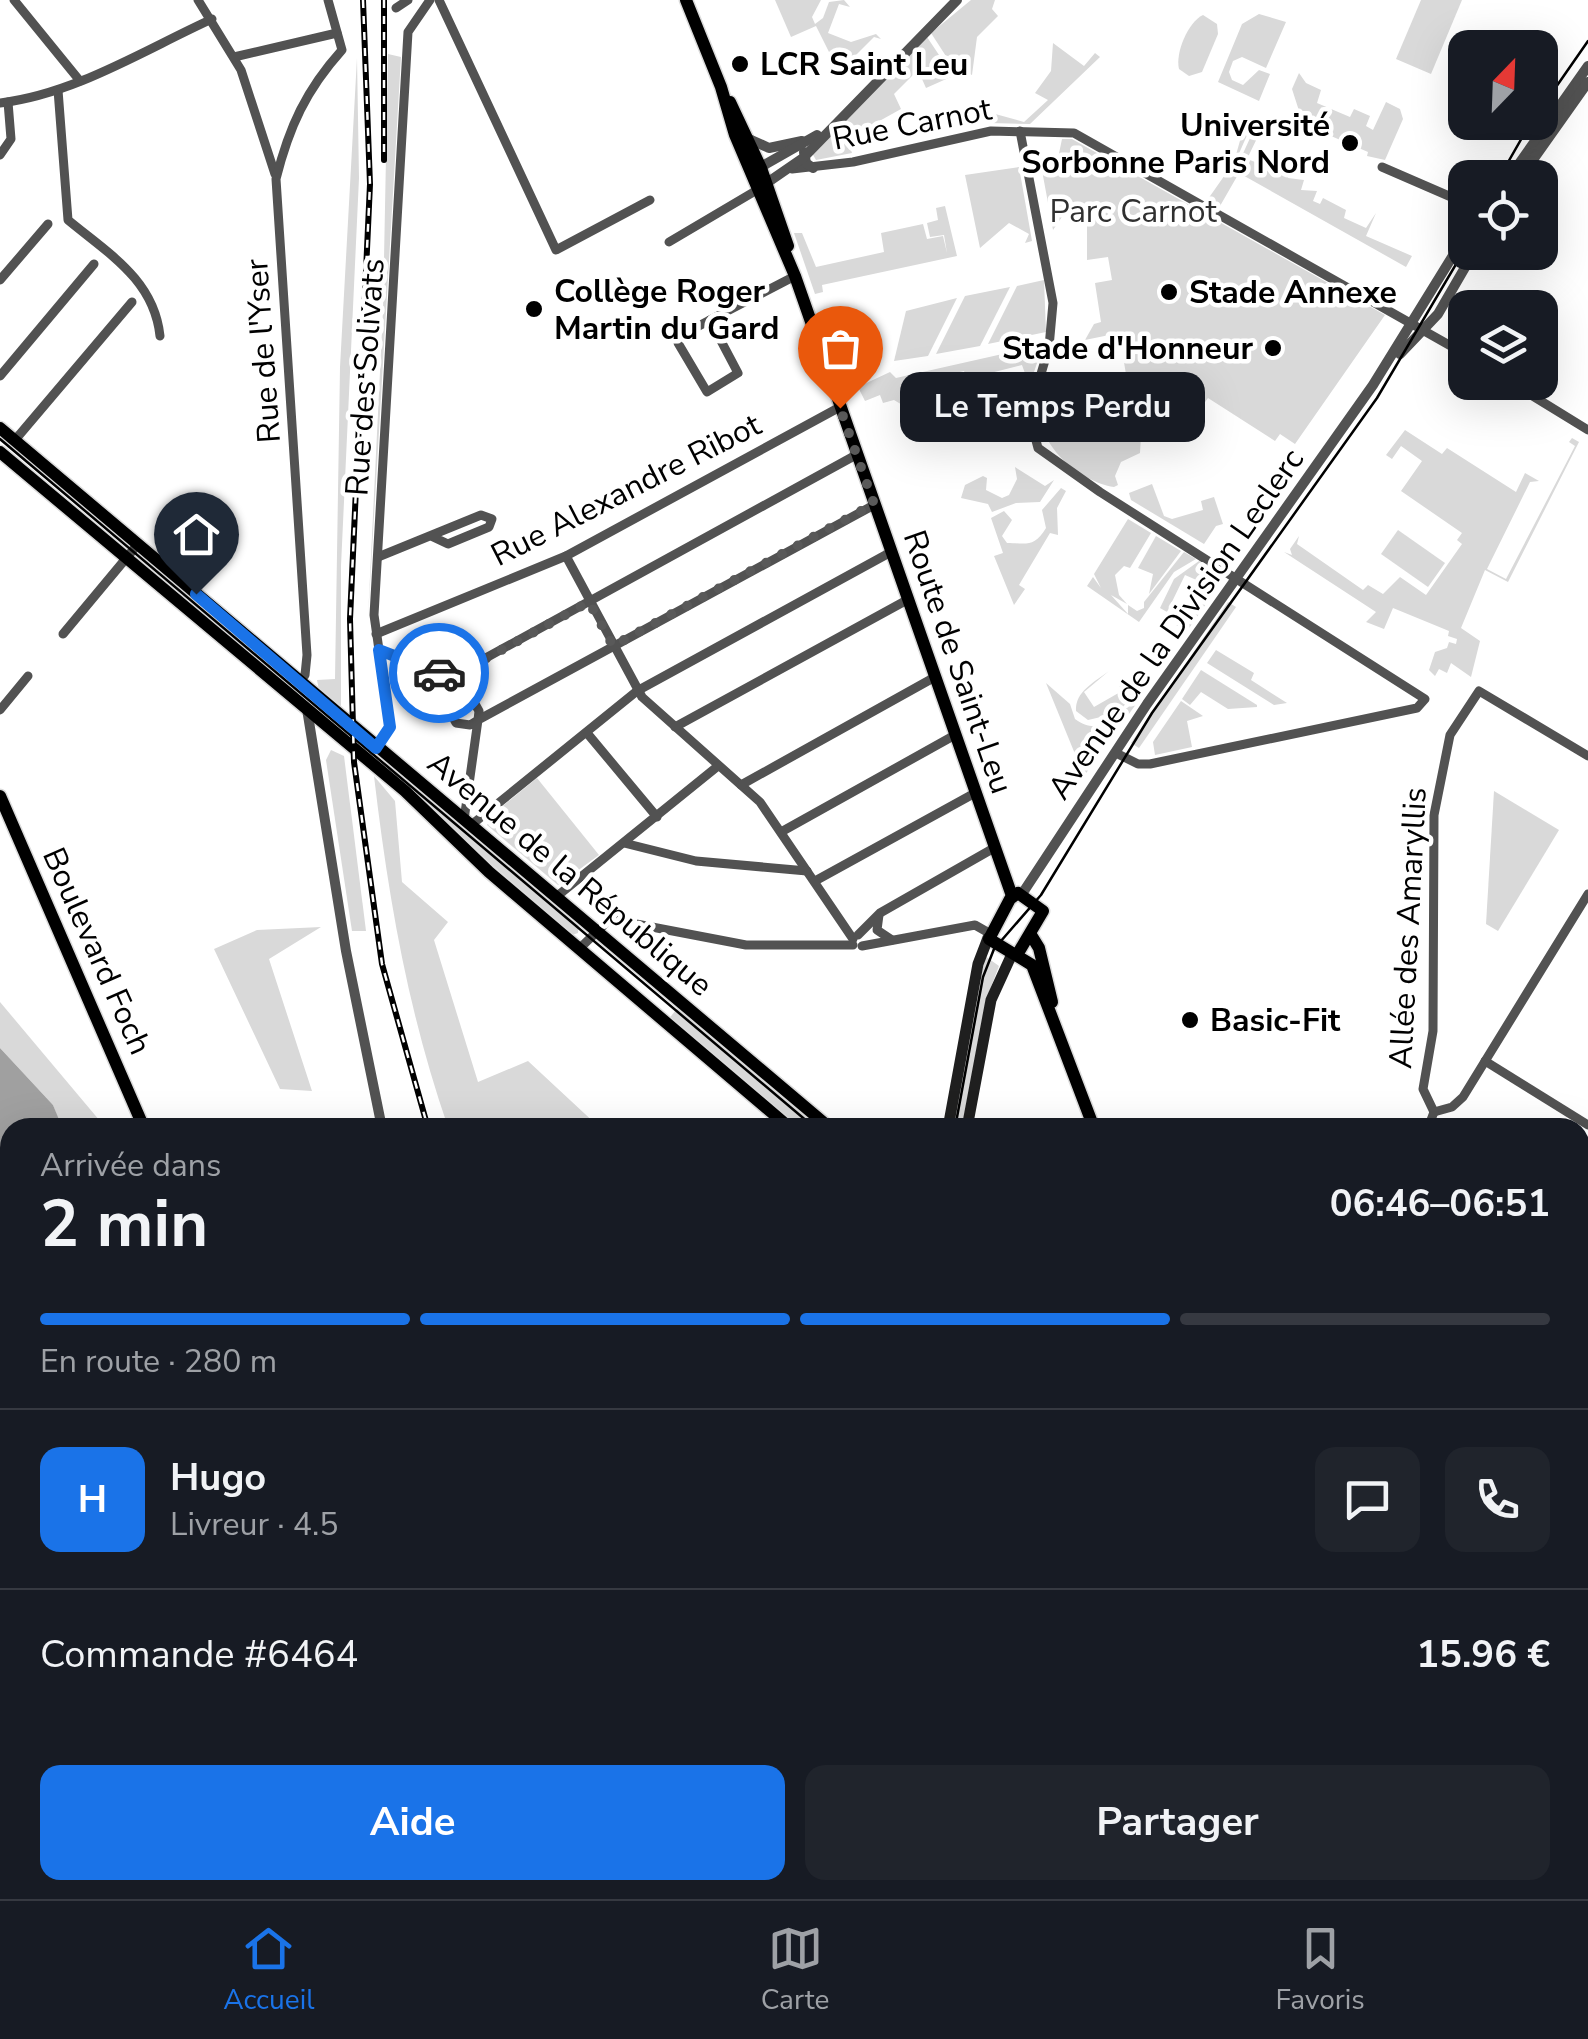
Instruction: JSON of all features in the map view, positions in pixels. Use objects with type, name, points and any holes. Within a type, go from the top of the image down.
[{"type":"main road","name":"Route de Saint-Leu","points":[[686,0],[762,186],[994,848],[1017,895],[1043,911],[1030,935]]},
{"type":"main road","name":"Route de Saint-Leu","points":[[721,87],[749,139],[756,170]]},
{"type":"main road","name":"Avenue de la République","points":[[0,428],[818,1118]]},
{"type":"main road","name":"Avenue de la République","points":[[0,452],[307,709],[778,1118]]},
{"type":"main road","name":"Boulevard Foch","points":[[1,800],[140,1118]]},
{"type":"main road","points":[[950,1118],[978,964],[988,935],[1017,895]]},
{"type":"main road","points":[[988,935],[1032,964],[1090,1118]]},
{"type":"main road","points":[[969,1118],[994,986],[1030,935],[1050,983],[1052,1010]]},
{"type":"street","points":[[14,0],[80,81]]},
{"type":"street","points":[[198,0],[234,57],[251,94],[276,179]]},
{"type":"street","points":[[234,57],[337,34],[328,0]]},
{"type":"street","points":[[396,8],[408,0]]},
{"type":"street","name":"Rue des Solivats","points":[[376,748],[390,727],[376,634],[378,557],[408,36],[413,18],[430,0]]},
{"type":"street","points":[[439,0],[556,250],[650,200]]},
{"type":"street","points":[[669,242],[792,169],[956,3]]},
{"type":"street","points":[[0,155],[11,139],[4,103],[58,90],[212,19]]},
{"type":"street","name":"Rue de l'Yser","points":[[299,682],[306,676],[307,652],[276,179],[293,118],[316,79],[342,50],[337,34]]},
{"type":"street","points":[[1522,160],[1588,66]]},
{"type":"street","points":[[1533,160],[1588,82]]},
{"type":"street","points":[[58,90],[68,220],[141,284],[157,308],[160,336]]},
{"type":"street","points":[[756,170],[834,123]]},
{"type":"street","points":[[1020,131],[1053,303],[1050,340],[1029,414],[1038,448],[1100,492],[1424,697],[1423,705],[1412,709],[1156,763],[1135,763],[1116,752]]},
{"type":"street","name":"Rue Carnot","points":[[792,169],[980,132],[1078,134],[1448,343]]},
{"type":"street","points":[[749,139],[769,148],[817,135]]},
{"type":"street","points":[[803,158],[817,135]]},
{"type":"street","points":[[803,158],[812,168]]},
{"type":"street","points":[[1382,166],[1448,195]]},
{"type":"street","points":[[0,280],[48,224]]},
{"type":"street","points":[[0,376],[94,264]]},
{"type":"street","name":"Avenue de la Division Leclerc","points":[[1017,895],[1373,384],[1448,265]]},
{"type":"street","name":"Avenue de la Division Leclerc","points":[[1373,384],[1426,328],[1463,270]]},
{"type":"street","points":[[710,320],[738,374],[707,392],[700,387],[678,343],[680,336],[710,320],[794,276]]},
{"type":"street","points":[[15,440],[132,302]]},
{"type":"street","points":[[1539,400],[1588,430]]},
{"type":"street","name":"Rue Alexandre Ribot","points":[[376,634],[566,556],[840,408]]},
{"type":"street","points":[[856,456],[448,677],[439,695],[454,721],[467,726],[874,504]]},
{"type":"street","points":[[378,557],[481,515],[492,519],[489,528],[448,544],[431,536]]},
{"type":"street","points":[[63,634],[138,544]]},
{"type":"street","points":[[467,824],[637,691],[890,552]]},
{"type":"street","points":[[566,556],[637,691],[760,802],[857,941]]},
{"type":"street","points":[[675,727],[907,600]]},
{"type":"street","points":[[379,650],[462,680],[478,710],[467,824]]},
{"type":"street","points":[[0,710],[28,676]]},
{"type":"street","points":[[741,785],[934,677]]},
{"type":"street","name":"Allée des Amaryllis","points":[[1434,1112],[1423,1088],[1433,1030],[1434,811],[1451,733],[1476,692],[1588,756]]},
{"type":"street","points":[[307,709],[346,951],[380,1118]]},
{"type":"street","points":[[314,750],[330,729]]},
{"type":"street","points":[[587,733],[657,817]]},
{"type":"street","points":[[781,832],[955,735]]},
{"type":"street","points":[[556,898],[718,766]]},
{"type":"street","points":[[814,881],[975,793]]},
{"type":"street","points":[[624,843],[696,861],[806,871]]},
{"type":"street","points":[[857,941],[880,912],[994,848]]},
{"type":"street","points":[[1432,1118],[1434,1112],[1460,1100],[1588,894]]},
{"type":"street","points":[[880,912],[876,928],[892,940]]},
{"type":"street","points":[[579,948],[610,919],[746,945],[892,940],[975,925],[988,935]]},
{"type":"street","points":[[1485,1061],[1575,1118]]},
{"type":"green space","points":[[775,0],[821,0],[812,17],[815,24],[823,18],[829,2],[844,0],[850,7],[839,4],[828,33],[851,42],[876,34],[881,39],[874,37],[839,72],[816,26],[791,37]]},
{"type":"green space","points":[[971,0],[995,0],[992,9],[998,16],[977,37],[972,75],[953,67],[931,33]]},
{"type":"green space","points":[[1421,0],[1462,0],[1431,74],[1396,59]]},
{"type":"green space","points":[[1259,14],[1286,22],[1266,68],[1242,57],[1233,61],[1229,72],[1232,80],[1243,85],[1259,70],[1270,74],[1259,101],[1218,82],[1242,24]]},
{"type":"green space","points":[[1203,15],[1217,24],[1218,34],[1202,72],[1189,76],[1179,69],[1179,55],[1188,31]]},
{"type":"green space","points":[[927,37],[953,76],[926,88],[918,70],[894,94],[901,109],[847,139],[852,153],[816,160],[812,153]]},
{"type":"green space","points":[[1053,43],[1084,66],[1095,53],[1100,57],[1030,124],[989,123],[988,112],[1024,122],[1048,100],[1035,93],[1051,71]]},
{"type":"green space","points":[[388,54],[401,57],[368,618],[383,310]]},
{"type":"green space","points":[[357,58],[359,178],[341,566],[341,708],[319,690],[317,680],[335,679],[340,367]]},
{"type":"green space","points":[[1299,73],[1306,83],[1321,90],[1317,103],[1350,117],[1354,109],[1370,116],[1366,126],[1373,130],[1386,102],[1400,109],[1403,119],[1385,160],[1367,156],[1368,152],[1331,136],[1333,130],[1301,117],[1292,89]]},
{"type":"green space","points":[[1256,125],[1262,128],[1247,159],[1266,166],[1271,156],[1278,159],[1274,168],[1291,168],[1288,178],[1304,180],[1301,190],[1317,191],[1313,201],[1320,204],[1323,198],[1346,210],[1344,218],[1366,228],[1376,213],[1366,236],[1412,256],[1406,267],[1239,173],[1220,206],[1208,199],[1234,162],[1243,130],[1248,133],[1237,158],[1240,160]]},
{"type":"green space","name":"Parc Carnot","points":[[1062,139],[1072,139],[1385,315],[1295,444],[1280,434],[1275,441],[1208,398],[1200,409],[1177,416],[1174,408],[1142,418],[1140,453],[1121,462],[1115,476],[1118,485],[1114,487],[1086,477],[1051,446],[1040,418],[1040,403],[1127,380],[1119,333],[1085,340],[1094,324],[1101,322],[1095,283],[1112,280],[1108,257],[1087,260],[1087,217],[1068,208],[1053,230],[1041,165],[1057,163]]},
{"type":"green space","points":[[1019,167],[1032,241],[1025,243],[1029,234],[1009,223],[980,248],[965,175]]},
{"type":"green space","points":[[945,206],[957,256],[822,285],[823,292],[815,294],[794,233],[802,233],[816,267],[884,252],[881,233],[923,224],[927,239],[943,236],[947,253],[944,235],[930,237],[927,223],[938,220],[936,208]]},
{"type":"green space","points":[[1044,280],[1046,332],[988,344],[1017,286]]},
{"type":"green space","points":[[1010,287],[980,346],[936,354],[965,296]]},
{"type":"green space","points":[[957,298],[928,356],[894,361],[906,311]]},
{"type":"green space","points":[[1043,345],[1032,378],[1027,379],[1022,365],[967,379],[964,371],[951,374],[952,383],[906,395],[909,409],[894,400],[883,403],[880,395],[865,401],[858,387],[890,372],[896,378]]},
{"type":"green space","points":[[1405,430],[1442,454],[1447,448],[1516,492],[1525,473],[1539,481],[1530,482],[1487,569],[1506,579],[1575,446],[1569,442],[1572,438],[1579,442],[1508,582],[1485,570],[1461,628],[1480,641],[1471,677],[1451,663],[1447,673],[1439,669],[1435,676],[1429,670],[1435,652],[1447,648],[1449,642],[1456,644],[1457,639],[1448,636],[1449,631],[1393,608],[1384,629],[1366,622],[1376,612],[1284,552],[1292,555],[1290,549],[1299,536],[1297,544],[1363,590],[1368,585],[1383,594],[1400,577],[1426,595],[1462,544],[1457,540],[1462,533],[1401,491],[1422,461],[1401,446],[1392,459],[1386,455]]},
{"type":"green space","points":[[1015,467],[1045,486],[1054,480],[1040,502],[1016,503],[992,512],[988,504],[961,498],[965,485],[983,476],[987,478],[986,490],[1002,498],[1009,495],[1017,479]]},
{"type":"green space","points":[[1152,484],[1164,516],[1172,519],[1203,510],[1201,501],[1214,497],[1223,524],[1216,526],[1204,544],[1131,500],[1129,493]]},
{"type":"green space","points":[[1061,488],[1066,491],[1057,508],[1058,535],[1050,533],[1019,585],[1025,589],[1014,605],[994,556],[1003,553],[991,518],[1004,511],[1012,520],[1002,536],[1007,543],[1033,542],[1046,528],[1042,510]]},
{"type":"green space","points":[[1128,519],[1151,533],[1130,568],[1124,566],[1115,575],[1119,595],[1127,604],[1111,595],[1128,614],[1128,605],[1137,611],[1144,608],[1144,602],[1184,552],[1196,559],[1174,572],[1139,622],[1087,586],[1093,577],[1101,588],[1094,574]]},
{"type":"green space","points":[[1398,530],[1445,563],[1428,587],[1381,554]]},
{"type":"green space","points":[[1156,536],[1181,551],[1149,594],[1153,574],[1138,568]]},
{"type":"green space","points":[[1199,561],[1220,574],[1222,581],[1187,631],[1176,625],[1183,626],[1180,618],[1188,620],[1201,582],[1185,575],[1167,612],[1160,608],[1174,579]]},
{"type":"green space","points":[[1228,602],[1236,607],[1139,748],[1131,743]]},
{"type":"green space","points":[[1216,650],[1254,673],[1251,680],[1287,703],[1274,705],[1207,663]]},
{"type":"green space","points":[[1201,670],[1257,707],[1228,709],[1201,692],[1190,705],[1182,699]]},
{"type":"green space","points":[[1109,671],[1084,692],[1094,707],[1122,691],[1119,685],[1132,696],[1118,713],[1088,720],[1076,711],[1079,698],[1087,688]]},
{"type":"green space","points":[[1046,683],[1070,704],[1075,719],[1085,725],[1103,725],[1139,700],[1084,776]]},
{"type":"green space","points":[[1181,701],[1203,716],[1187,721],[1192,747],[1155,755],[1153,742]]},
{"type":"green space","points":[[331,750],[344,756],[366,931],[352,931],[326,760]]},
{"type":"green space","points":[[386,761],[579,923],[578,933],[572,935],[381,767]]},
{"type":"green space","points":[[374,776],[395,801],[402,882],[448,922],[434,940],[478,1082],[528,1061],[589,1118],[445,1118],[401,953]]},
{"type":"green space","points":[[537,778],[599,855],[558,885],[487,825],[488,818]]},
{"type":"green space","points":[[1494,791],[1559,830],[1498,931],[1486,924]]},
{"type":"green space","points":[[321,927],[269,959],[312,1091],[280,1089],[214,949],[257,930]]},
{"type":"green space","points":[[985,956],[999,966],[986,1000],[964,1118],[954,1118]]},
{"type":"green space","points":[[0,1002],[97,1118],[58,1118],[53,1105],[0,1048]]},
{"type":"green space","points":[[679,1006],[811,1118],[784,1118],[668,1020]]},
{"type":"shaded area","points":[[0,1048],[53,1105],[58,1118],[0,1118]]},
{"type":"tram line","points":[[1558,84],[1588,41]]},
{"type":"tram line","points":[[1509,160],[1521,140]]},
{"type":"tram line","points":[[957,1118],[983,977],[994,949],[1041,895],[1152,713],[1377,398],[1453,270]]},
{"type":"tram line","points":[[0,439],[803,1118]]},
{"type":"railway","points":[[363,0],[370,184],[350,619],[354,762],[382,964],[425,1118]]},
{"type":"railway","points":[[384,0],[384,160]]},
{"type":"way so far","points":[[439,673],[443,678],[454,676],[589,602],[613,646],[874,504],[840,408]]},
{"type":"place","name":"LCR Saint Leu","points":[[740,64]]},
{"type":"place","name":"Université Sorbonne Paris Nord","points":[[1350,143]]},
{"type":"place","name":"Stade Annexe","points":[[1169,292]]},
{"type":"place","name":"Collège Roger Martin du Gard","points":[[534,309]]},
{"type":"place","name":"Stade d'Honneur","points":[[1273,348]]},
{"type":"place","name":"Le Temps Perdu","points":[[840,408]]},
{"type":"place","name":"Basic-Fit","points":[[1190,1020]]},
{"type":"route","points":[[196,594],[376,748],[390,727],[379,650],[439,673]]}]
